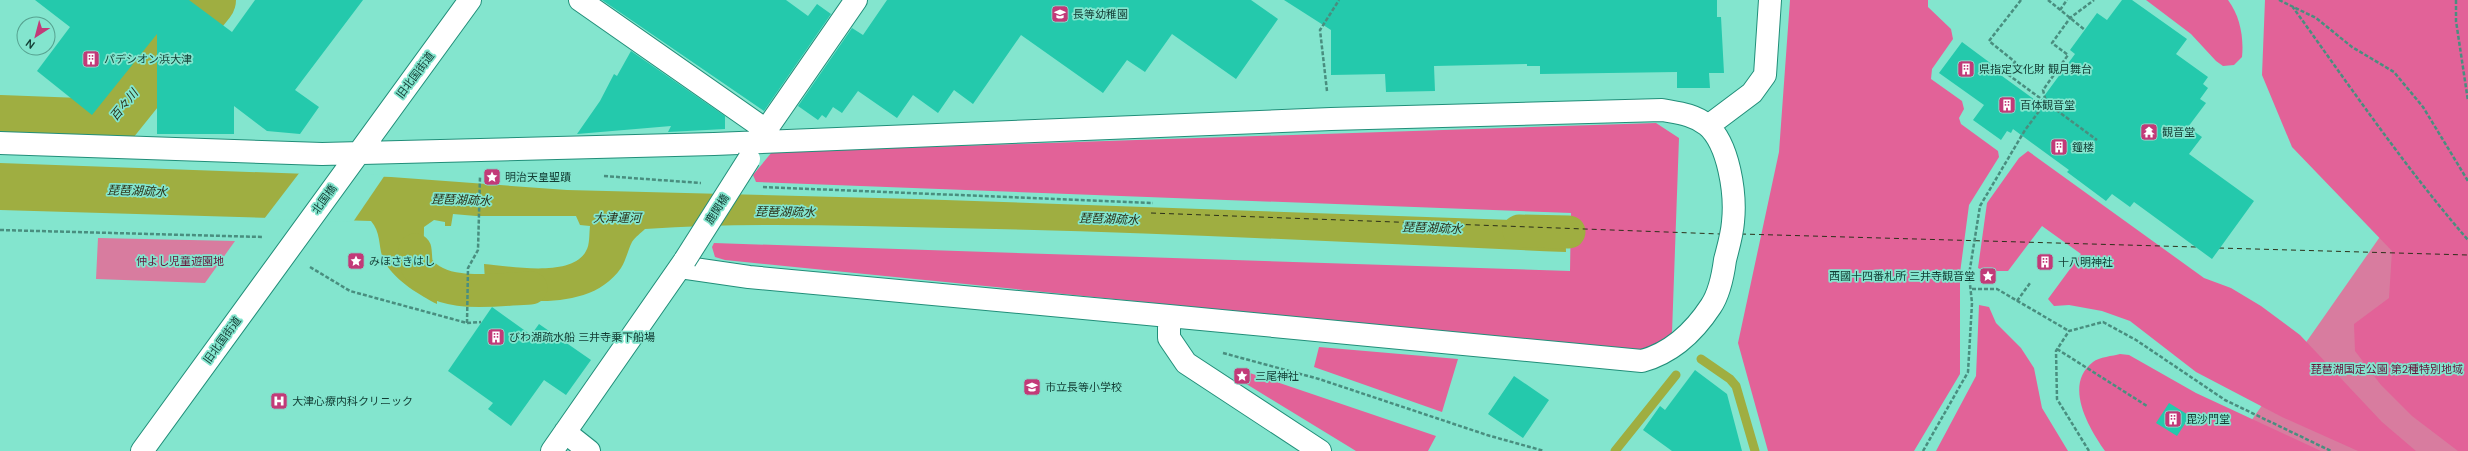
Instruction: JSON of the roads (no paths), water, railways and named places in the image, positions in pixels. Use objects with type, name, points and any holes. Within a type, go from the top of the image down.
[{"type":"street","name":"旧北国街道","points":[[352,161],[470,0]]},
{"type":"street","points":[[580,0],[759,144]]},
{"type":"street","name":"鹿関橋","points":[[552,451],[682,263],[759,144],[856,0]]},
{"type":"street","points":[[1708,126],[1752,93],[1765,75],[1770,0]]},
{"type":"street","points":[[0,143],[322,154],[352,161],[1331,119],[1662,110],[1692,116],[1708,126],[1720,143],[1731,175],[1733,221],[1722,276],[1712,305],[1697,325],[1673,348],[1659,357],[1642,361],[757,277],[682,263]]},
{"type":"street","name":"北国橋","points":[[302,229],[352,161]]},
{"type":"street","name":"旧北国街道","points":[[142,451],[302,229]]},
{"type":"street","points":[[1169,316],[1169,338],[1186,363],[1320,451]]},
{"type":"street","points":[[565,432],[589,451]]},
{"type":"water","name":"大津運河","points":[[0,163],[391,177],[567,190],[916,199],[1565,222],[1566,252],[1104,232],[798,225],[683,227],[645,229],[632,242],[621,268],[609,281],[594,291],[577,297],[559,300],[522,301],[486,299],[484,264],[524,268],[554,268],[568,265],[579,259],[586,251],[589,243],[590,226],[580,225],[576,216],[476,216],[453,214],[451,226],[445,226],[445,222],[434,220],[424,227],[424,250],[428,259],[437,268],[437,304],[402,282],[390,270],[383,259],[379,238],[375,226],[371,221],[0,210]]},
{"type":"waterway","name":"百々川","points":[[0,123],[106,127],[208,0]]},
{"type":"waterway","name":"琵琶湖疏水","points":[[1519,231],[1569,232]]},
{"type":"waterway","points":[[415,250],[418,268],[428,278],[440,285],[454,289],[486,291],[531,288]]},
{"type":"waterway","points":[[1701,359],[1730,379],[1736,386],[1755,451]]},
{"type":"waterway","points":[[1615,451],[1676,375]]},
{"type":"place","name":"長等幼稚園","points":[[1060,14]]},
{"type":"place","name":"パデシオン浜大津","points":[[91,59]]},
{"type":"place","name":"県指定文化財 観月舞台","points":[[1966,69]]},
{"type":"place","name":"百体観音堂","points":[[2007,105]]},
{"type":"place","name":"観音堂","points":[[2149,132]]},
{"type":"place","name":"鐘楼","points":[[2059,147]]},
{"type":"place","name":"明治天皇聖蹟","points":[[492,177]]},
{"type":"place","name":"みほさきはし","points":[[356,261]]},
{"type":"place","name":"十八明神社","points":[[2045,262]]},
{"type":"place","name":"西國十四番札所 三井寺観音堂","points":[[1988,276]]},
{"type":"place","name":"びわ湖疏水船 三井寺乗下船場","points":[[496,337]]},
{"type":"place","name":"三尾神社","points":[[1242,376]]},
{"type":"place","name":"市立長等小学校","points":[[1032,387]]},
{"type":"place","name":"大津心療内科クリニック","points":[[279,401]]},
{"type":"place","name":"毘沙門堂","points":[[2173,419]]},
{"type":"park label","name":"仲よし児童遊園地","points":[[180,261]]},
{"type":"park label","name":"琵琶湖国定公園 第2種特別地域","points":[[2387,369]]}]
